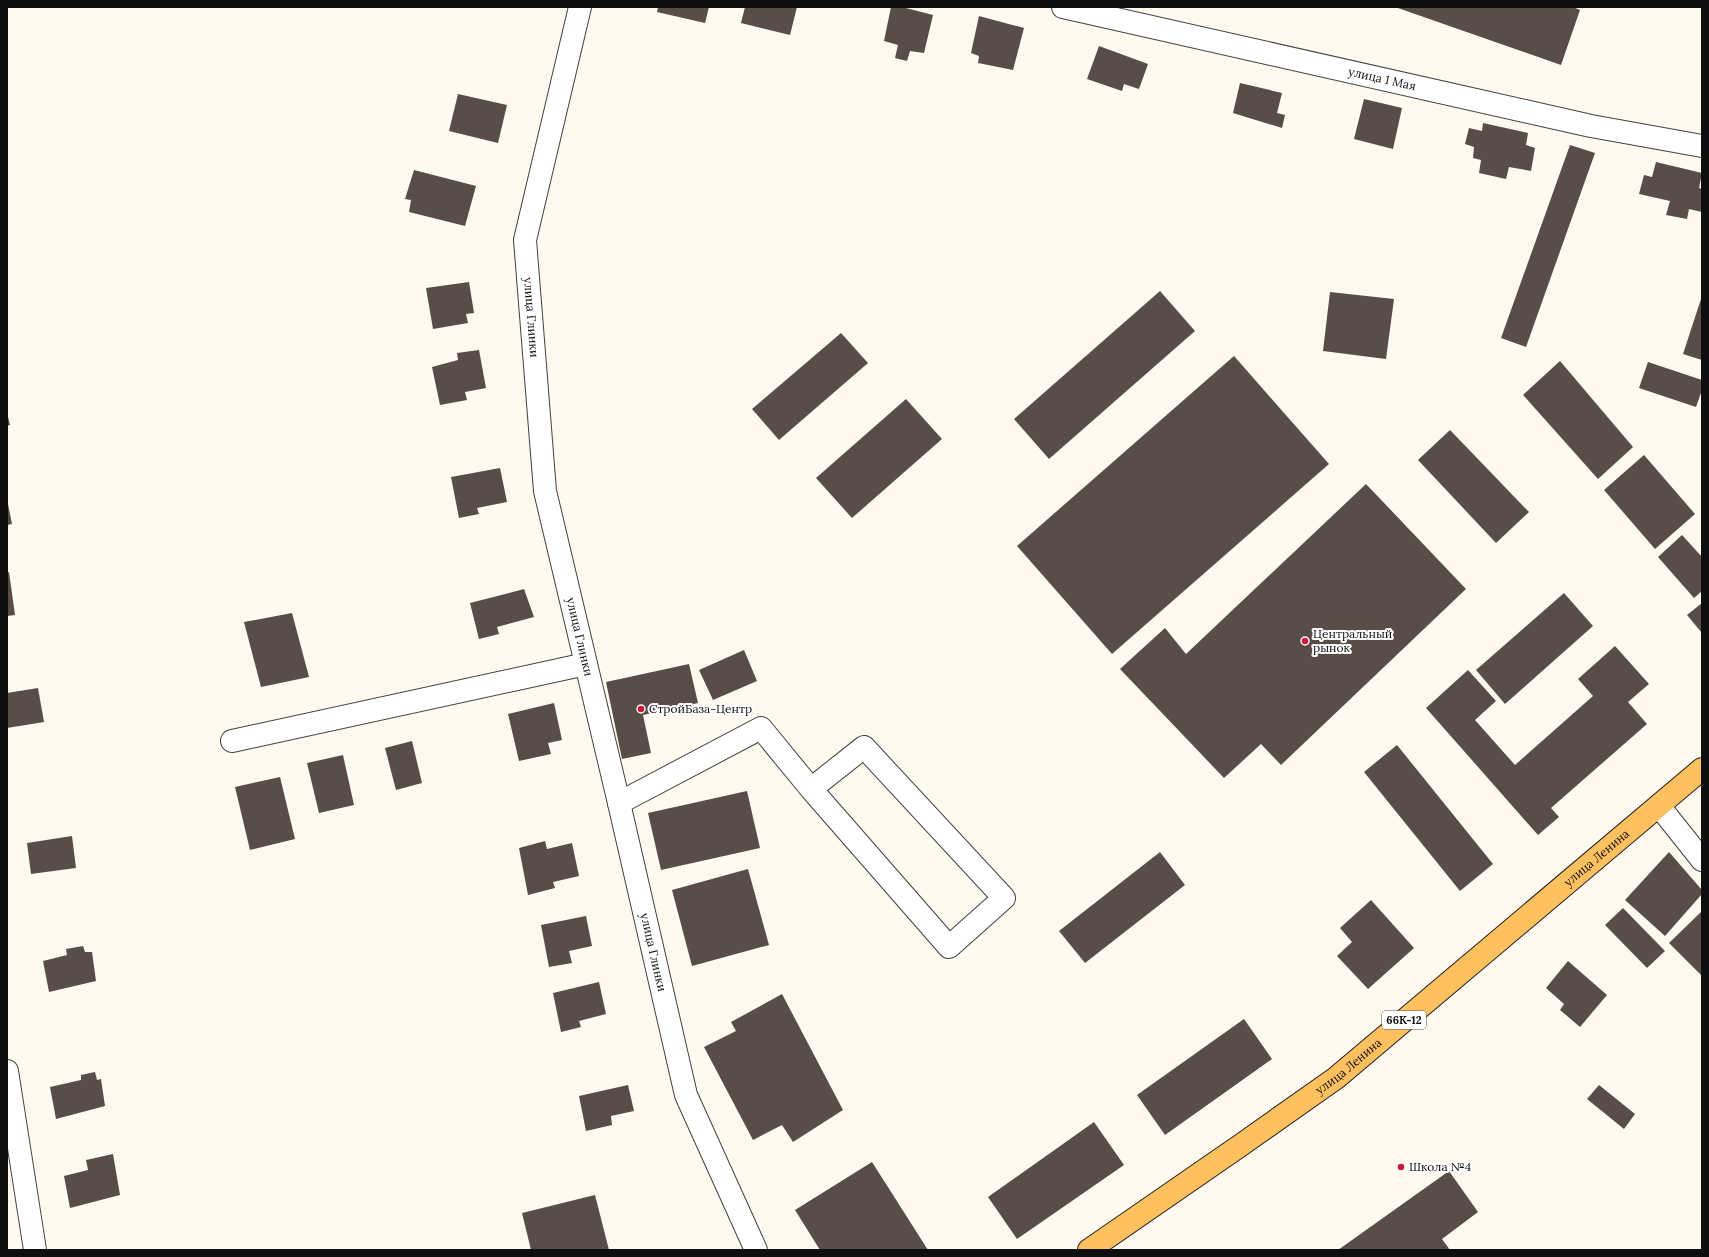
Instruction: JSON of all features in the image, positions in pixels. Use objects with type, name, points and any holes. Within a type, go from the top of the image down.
[{"type":"main road","name":"улица Ленина","points":[[1089,1250],[1242,1145],[1336,1078],[1702,769]]},
{"type":"street","name":"улица Глинки","points":[[580,7],[525,240],[545,491],[686,1095],[756,1250]]},
{"type":"street","name":"улица 1 Мая","points":[[1063,7],[1086,9],[1591,126],[1702,146]]},
{"type":"street","points":[[232,742],[586,664]]},
{"type":"street","points":[[619,803],[761,728],[811,789],[949,947],[1004,898],[864,747],[811,789]]},
{"type":"street","points":[[1659,806],[1702,860]]},
{"type":"street","points":[[7,1071],[35,1250]]},
{"type":"building","points":[[658,7],[709,7],[705,23],[657,12]]},
{"type":"building","points":[[745,7],[797,7],[790,35],[741,23]]},
{"type":"building","points":[[891,7],[902,7],[933,15],[924,53],[910,51],[907,61],[895,58],[898,45],[884,41]]},
{"type":"building","points":[[1395,7],[1573,7],[1580,10],[1561,65]]},
{"type":"building","points":[[979,16],[1024,28],[1013,70],[978,63],[979,56],[971,53]]},
{"type":"building","points":[[1099,46],[1148,64],[1139,89],[1124,84],[1122,91],[1087,79]]},
{"type":"building","points":[[1240,83],[1282,93],[1277,113],[1285,115],[1282,128],[1233,113]]},
{"type":"building","points":[[458,94],[507,105],[498,143],[449,131]]},
{"type":"building","points":[[1364,99],[1402,108],[1393,149],[1354,139]]},
{"type":"building","points":[[1483,123],[1528,133],[1526,145],[1535,148],[1531,171],[1509,167],[1506,179],[1479,173],[1481,160],[1473,158],[1474,147],[1465,144],[1469,128],[1482,131]]},
{"type":"building","points":[[1570,145],[1595,153],[1526,347],[1501,338]]},
{"type":"building","points":[[1656,162],[1702,173],[1699,188],[1702,189],[1702,212],[1689,209],[1687,219],[1666,215],[1670,201],[1639,194],[1644,175],[1652,177]]},
{"type":"building","points":[[414,170],[476,186],[465,226],[409,212],[411,200],[405,199]]},
{"type":"building","points":[[469,282],[474,313],[466,314],[468,323],[433,329],[426,288]]},
{"type":"building","points":[[1160,291],[1195,331],[1049,459],[1014,419]]},
{"type":"building","points":[[1330,292],[1394,299],[1386,359],[1323,351]]},
{"type":"building","points":[[1702,296],[1702,360],[1683,354]]},
{"type":"building","points":[[841,333],[868,363],[779,440],[752,409]]},
{"type":"building","points":[[479,350],[486,388],[465,392],[467,400],[440,405],[432,367],[458,360],[457,353]]},
{"type":"building","points":[[1234,356],[1329,464],[1112,654],[1017,546]]},
{"type":"building","points":[[1560,361],[1633,447],[1598,479],[1523,395]]},
{"type":"building","points":[[1648,362],[1702,380],[1702,390],[1696,407],[1639,388]]},
{"type":"building","points":[[906,399],[942,439],[852,518],[816,478]]},
{"type":"building","points":[[7,413],[10,425],[7,426]]},
{"type":"building","points":[[1450,430],[1529,512],[1496,543],[1418,460]]},
{"type":"building","points":[[1644,455],[1695,514],[1655,549],[1604,490]]},
{"type":"building","points":[[500,468],[507,502],[477,508],[479,514],[459,518],[451,477]]},
{"type":"building","name":"Центральный рынок","points":[[1366,484],[1466,589],[1281,765],[1261,744],[1224,778],[1120,669],[1165,628],[1186,654]]},
{"type":"building","points":[[7,499],[12,524],[7,525]]},
{"type":"building","points":[[1682,535],[1702,557],[1702,591],[1694,598],[1658,557]]},
{"type":"building","points":[[9,572],[15,615],[7,616],[7,573]]},
{"type":"building","points":[[524,589],[534,617],[497,627],[499,634],[479,639],[470,603]]},
{"type":"building","points":[[1564,593],[1593,626],[1505,704],[1476,670]]},
{"type":"building","points":[[1702,603],[1702,633],[1687,615]]},
{"type":"building","points":[[292,613],[309,677],[261,687],[244,622]]},
{"type":"building","points":[[1615,646],[1649,684],[1628,702],[1647,724],[1551,808],[1559,817],[1538,835],[1426,708],[1468,670],[1496,701],[1475,720],[1515,765],[1593,696],[1578,679]]},
{"type":"building","points":[[744,650],[757,681],[713,700],[699,670]]},
{"type":"building","name":"СтройБаза-Центр","points":[[689,664],[698,703],[643,715],[651,753],[622,759],[606,682]]},
{"type":"building","points":[[38,688],[44,722],[7,728],[7,693]]},
{"type":"building","points":[[554,703],[562,740],[548,743],[551,754],[519,761],[508,714]]},
{"type":"building","points":[[412,741],[422,783],[396,790],[385,748]]},
{"type":"building","points":[[1397,745],[1493,864],[1460,891],[1364,772]]},
{"type":"building","points":[[343,755],[354,805],[319,813],[307,763]]},
{"type":"building","points":[[280,777],[295,839],[250,850],[235,787]]},
{"type":"building","points":[[747,791],[760,848],[661,870],[648,813]]},
{"type":"building","points":[[72,836],[76,868],[31,874],[27,843]]},
{"type":"building","points":[[545,841],[547,849],[572,843],[579,876],[553,882],[555,888],[528,895],[519,848]]},
{"type":"building","points":[[1160,852],[1185,885],[1085,963],[1059,931]]},
{"type":"building","points":[[1669,852],[1702,890],[1702,894],[1665,936],[1625,900]]},
{"type":"building","points":[[748,869],[769,945],[692,966],[672,890]]},
{"type":"building","points":[[1371,900],[1414,948],[1368,989],[1337,956],[1352,942],[1340,928]]},
{"type":"building","points":[[1623,908],[1665,951],[1647,968],[1605,925]]},
{"type":"building","points":[[1702,911],[1702,976],[1669,943]]},
{"type":"building","points":[[586,916],[592,946],[569,951],[572,963],[549,967],[541,925]]},
{"type":"building","points":[[83,946],[85,952],[92,952],[96,981],[49,992],[43,961],[67,955],[66,949]]},
{"type":"building","points":[[1568,961],[1607,995],[1580,1027],[1560,1010],[1564,1004],[1546,988]]},
{"type":"building","points":[[599,982],[606,1014],[579,1021],[581,1027],[561,1032],[553,993]]},
{"type":"building","points":[[782,994],[843,1110],[793,1142],[782,1125],[753,1140],[704,1047],[736,1031],[731,1022]]},
{"type":"building","points":[[1244,1019],[1272,1059],[1165,1135],[1137,1095]]},
{"type":"building","points":[[95,1072],[97,1080],[101,1079],[105,1106],[56,1119],[50,1087],[81,1080],[81,1075]]},
{"type":"building","points":[[628,1085],[634,1111],[611,1116],[612,1125],[586,1131],[579,1096]]},
{"type":"building","points":[[1599,1085],[1635,1114],[1624,1129],[1587,1099]]},
{"type":"building","points":[[1094,1122],[1124,1165],[1017,1239],[988,1197]]},
{"type":"building","points":[[113,1154],[120,1195],[70,1208],[64,1176],[88,1170],[86,1160]]},
{"type":"building","points":[[872,1162],[928,1250],[820,1250],[795,1210]]},
{"type":"building","name":"Школа №4","points":[[1449,1171],[1478,1212],[1442,1239],[1450,1250],[1338,1250]]},
{"type":"building","points":[[595,1195],[609,1250],[531,1250],[522,1213]]},
{"type":"place","name":"Центральный рынок","points":[[1305,641]]},
{"type":"place","name":"СтройБаза-Центр","points":[[641,709]]},
{"type":"place","name":"Школа №4","points":[[1401,1167]]}]
